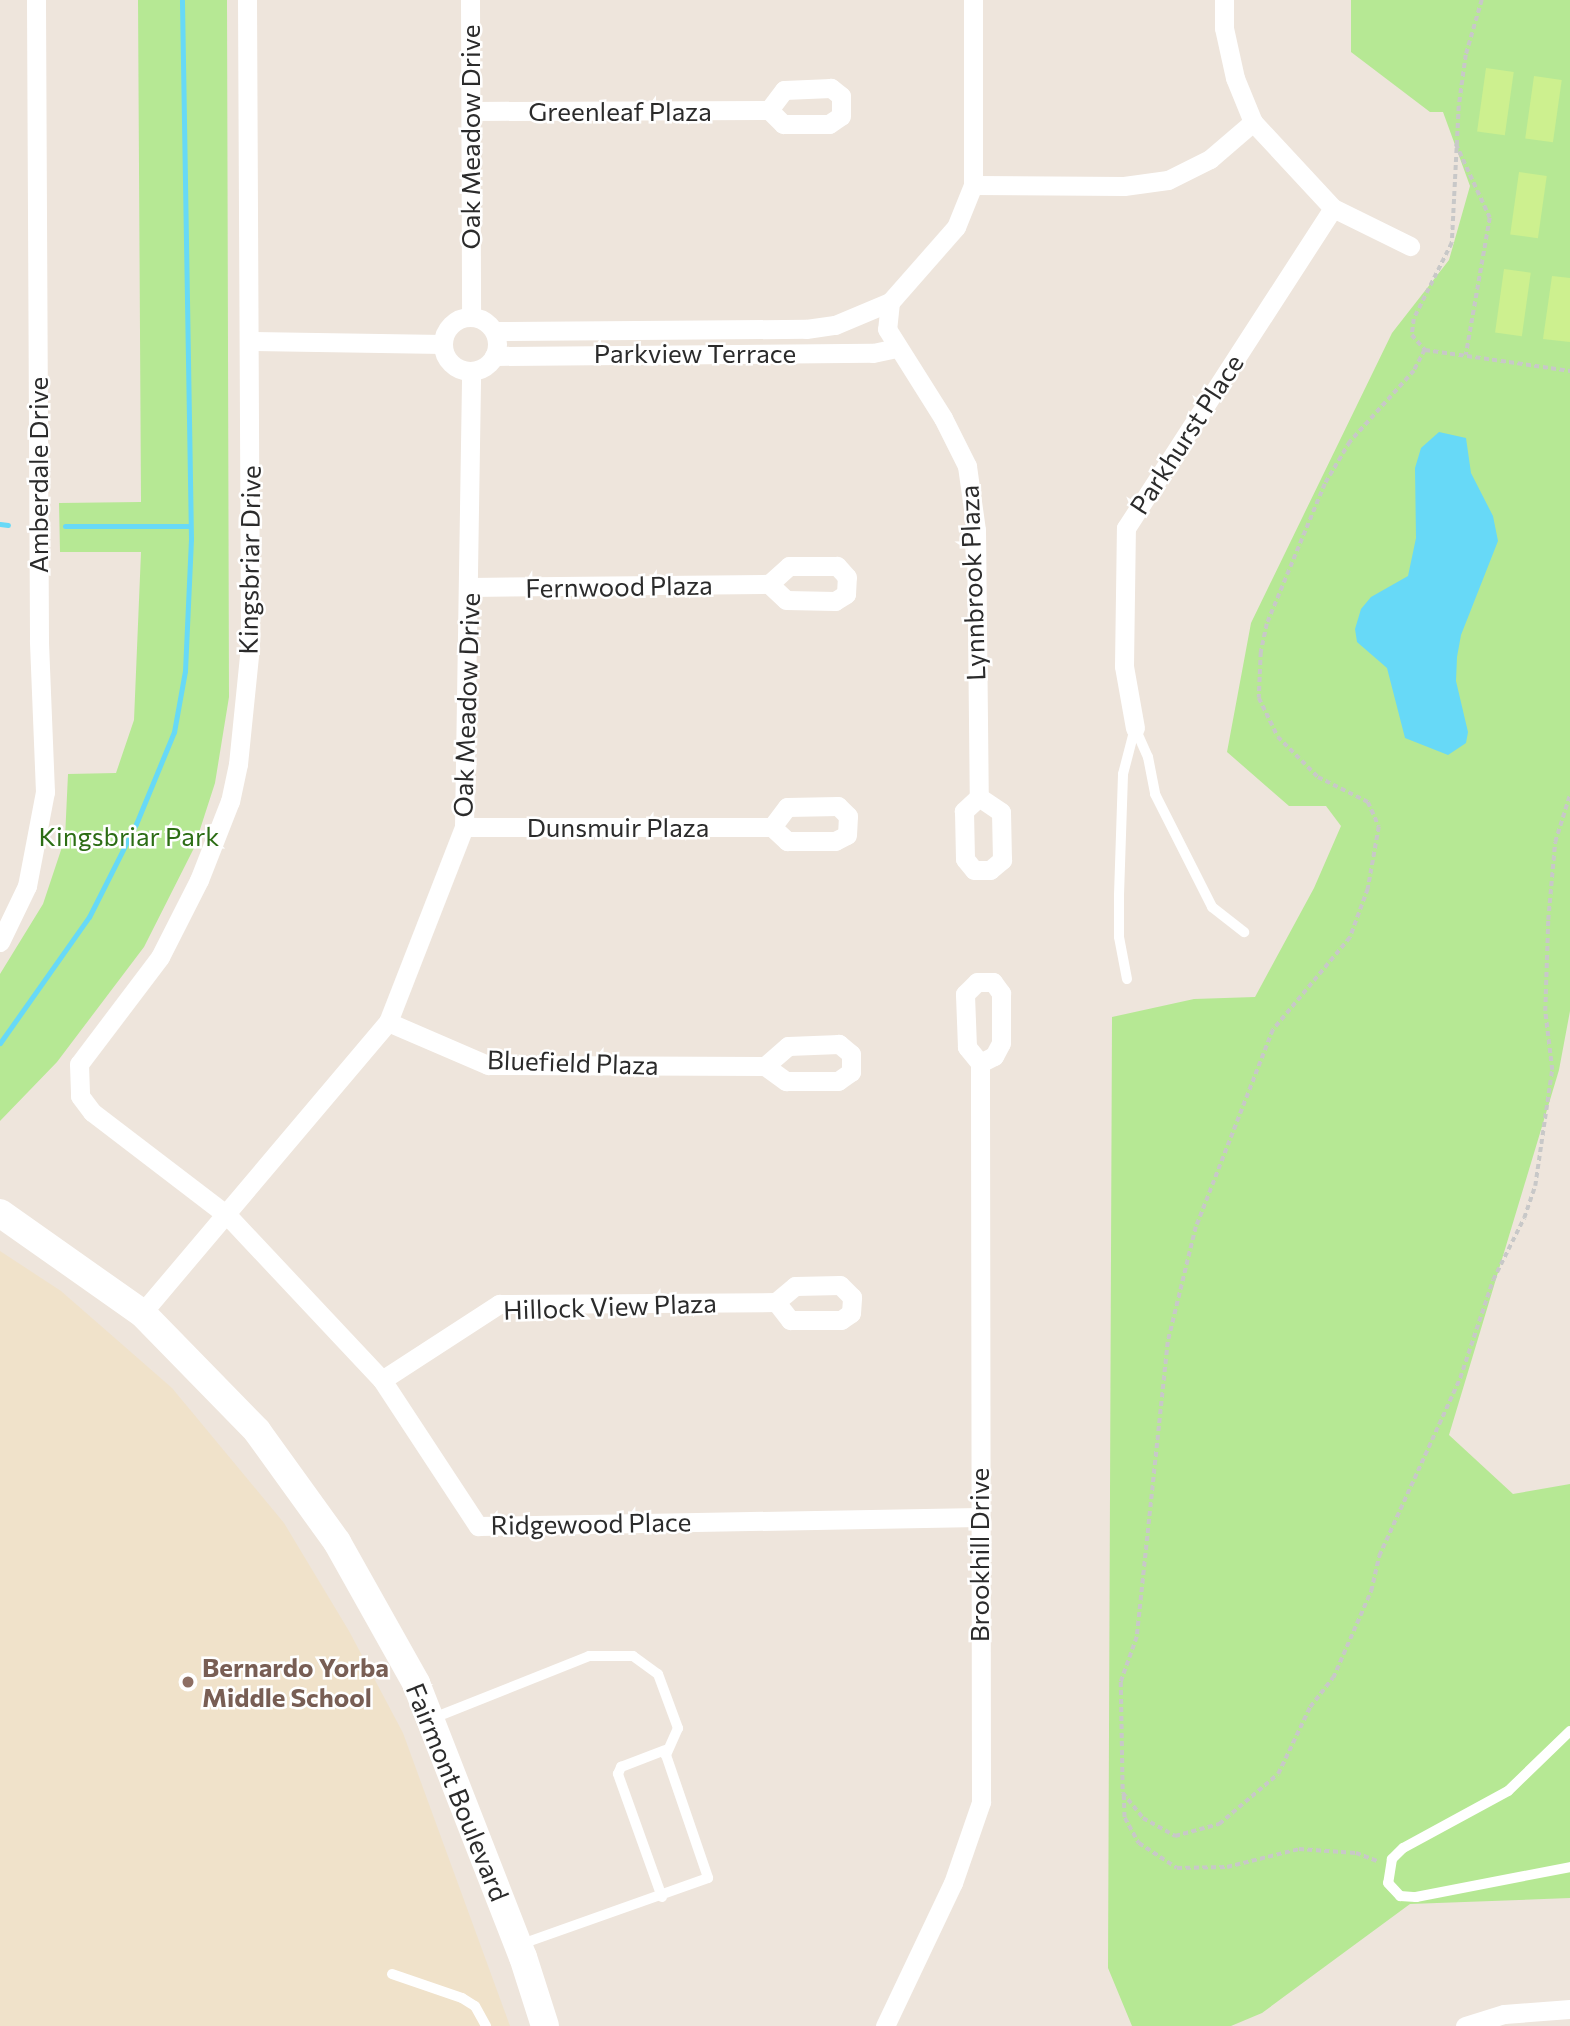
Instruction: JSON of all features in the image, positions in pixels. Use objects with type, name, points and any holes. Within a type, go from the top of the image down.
[{"type":"main road","name":"Fairmont Boulevard","points":[[0,1213],[142,1313],[257,1431],[337,1542],[385,1623],[430,1719],[518,1946],[545,2026]]},
{"type":"street","name":"Amberdale Drive","points":[[0,942],[27,886],[45,792],[38,640],[36,0]]},
{"type":"street","name":"Kingsbriar Drive","points":[[76,1075],[79,1064],[160,957],[199,880],[230,802],[250,646],[251,341],[247,0]]},
{"type":"street","name":"Oak Meadow Drive","points":[[470,0],[471,317]]},
{"type":"street","points":[[890,302],[956,226],[973,185],[974,0]]},
{"type":"street","points":[[1224,0],[1224,28],[1235,78],[1253,122],[1333,208],[1410,246]]},
{"type":"street","name":"Greenleaf Plaza","points":[[472,111],[769,110]]},
{"type":"street","points":[[973,185],[1124,186],[1168,180],[1210,159],[1253,122]]},
{"type":"street","name":"Parkhurst Place","points":[[1135,727],[1124,666],[1126,528],[1333,208]]},
{"type":"street","name":"Parkview Terrace","points":[[494,331],[754,331],[835,325],[890,302]]},
{"type":"street","name":"Lynnbrook Plaza","points":[[890,302],[887,329],[896,348],[943,418],[967,466],[976,530],[979,797]]},
{"type":"street","points":[[471,317],[494,331],[494,356],[486,366],[471,371],[451,363],[443,344],[451,325],[471,317]]},
{"type":"street","points":[[623,331],[623,354]]},
{"type":"street","points":[[754,331],[754,352]]},
{"type":"street","points":[[251,341],[443,344]]},
{"type":"street","name":"Parkview Terrace","points":[[494,356],[873,353],[896,348]]},
{"type":"street","name":"Oak Meadow Drive","points":[[142,1313],[228,1216],[388,1022],[464,827],[470,587],[471,371]]},
{"type":"street","name":"Fernwood Plaza","points":[[470,587],[769,584]]},
{"type":"street","name":"Dunsmuir Plaza","points":[[464,827],[772,827]]},
{"type":"street","name":"Bluefield Plaza","points":[[388,1022],[488,1065],[765,1066]]},
{"type":"street","name":"Brookhill Drive","points":[[885,2026],[953,1883],[981,1802],[980,1063]]},
{"type":"street","name":"Ridgewood Place","points":[[76,1075],[80,1096],[92,1112],[228,1216],[382,1380],[478,1526],[979,1517]]},
{"type":"street","name":"Hillock View Plaza","points":[[382,1380],[499,1304],[775,1302]]},
{"type":"street","points":[[1465,2026],[1504,2014],[1570,2009]]},
{"type":"lane","points":[[1135,727],[1148,757],[1155,794],[1212,907],[1244,932]]},
{"type":"lane","points":[[1126,979],[1119,937],[1123,774],[1135,727]]},
{"type":"lane","points":[[430,1719],[589,1656],[620,1654],[648,1662],[658,1674],[678,1728],[678,1737],[665,1750],[621,1767],[618,1774],[662,1896]]},
{"type":"lane","points":[[1570,1731],[1508,1791],[1402,1848],[1389,1866],[1388,1883],[1400,1896],[1416,1898],[1570,1867]]},
{"type":"lane","points":[[518,1946],[708,1878],[665,1750]]},
{"type":"lane","points":[[392,1974],[462,1998],[475,2006],[486,2026]]},
{"type":"path","points":[[1482,0],[1466,55],[1455,143],[1452,243],[1414,319],[1412,335],[1425,350],[1570,370]]},
{"type":"path","points":[[1455,143],[1490,218],[1466,355]]},
{"type":"path","points":[[1389,1866],[1356,1853],[1299,1849],[1227,1867],[1177,1868],[1139,1843],[1125,1818],[1123,1670],[1137,1637],[1168,1342],[1196,1227],[1273,1030],[1350,938],[1368,889],[1380,827],[1368,802],[1318,777],[1278,737],[1259,698],[1261,652],[1267,624],[1325,484],[1350,442],[1414,371],[1425,350]]},
{"type":"path","points":[[1123,1793],[1143,1818],[1175,1836],[1208,1829],[1237,1812],[1278,1774],[1310,1707],[1333,1678],[1364,1608],[1379,1556],[1460,1378],[1493,1280],[1524,1218],[1535,1186],[1552,1070],[1545,1011],[1554,855],[1570,794]]},
{"type":"shaded area","name":"Bernardo Yorba Middle School","points":[[0,1251],[61,1291],[172,1388],[284,1523],[349,1631],[403,1733],[510,2026],[0,2026]]},
{"type":"green space","name":"Kingsbriar Park","points":[[138,0],[227,0],[229,697],[215,783],[194,848],[144,947],[57,1062],[0,1121],[0,974],[43,904],[65,838],[68,774],[116,773],[134,720],[141,552],[60,552],[59,503],[141,502]]},
{"type":"green space","points":[[1351,0],[1570,0],[1570,1011],[1559,1070],[1449,1435],[1513,1494],[1570,1484],[1570,1898],[1410,1904],[1262,2013],[1231,2026],[1132,2026],[1108,1968],[1112,1017],[1194,999],[1255,997],[1314,888],[1341,826],[1326,806],[1289,806],[1227,752],[1251,623],[1392,333],[1449,260],[1470,186],[1443,112],[1430,112],[1351,52]]},
{"type":"green space","points":[[1486,68],[1514,72],[1505,135],[1477,131]]},
{"type":"green space","points":[[1534,76],[1562,80],[1553,142],[1525,138]]},
{"type":"green space","points":[[1519,172],[1547,176],[1538,238],[1510,234]]},
{"type":"green space","points":[[1504,269],[1531,273],[1522,336],[1495,332]]},
{"type":"green space","points":[[1552,276],[1570,278],[1570,342],[1543,339]]},
{"type":"water","points":[[1439,432],[1466,438],[1471,473],[1493,516],[1498,541],[1461,635],[1457,657],[1456,681],[1468,732],[1466,743],[1448,755],[1405,738],[1387,668],[1357,642],[1355,629],[1361,609],[1371,597],[1408,576],[1416,538],[1415,468],[1421,448]]},
{"type":"waterway","points":[[0,1043],[89,917],[136,824],[174,732],[185,671],[191,539],[182,0]]},
{"type":"waterway","points":[[0,524],[8,525]]},
{"type":"waterway","points":[[65,526],[190,526]]},
{"type":"place","name":"Bernardo Yorba Middle School","points":[[188,1682]]}]
